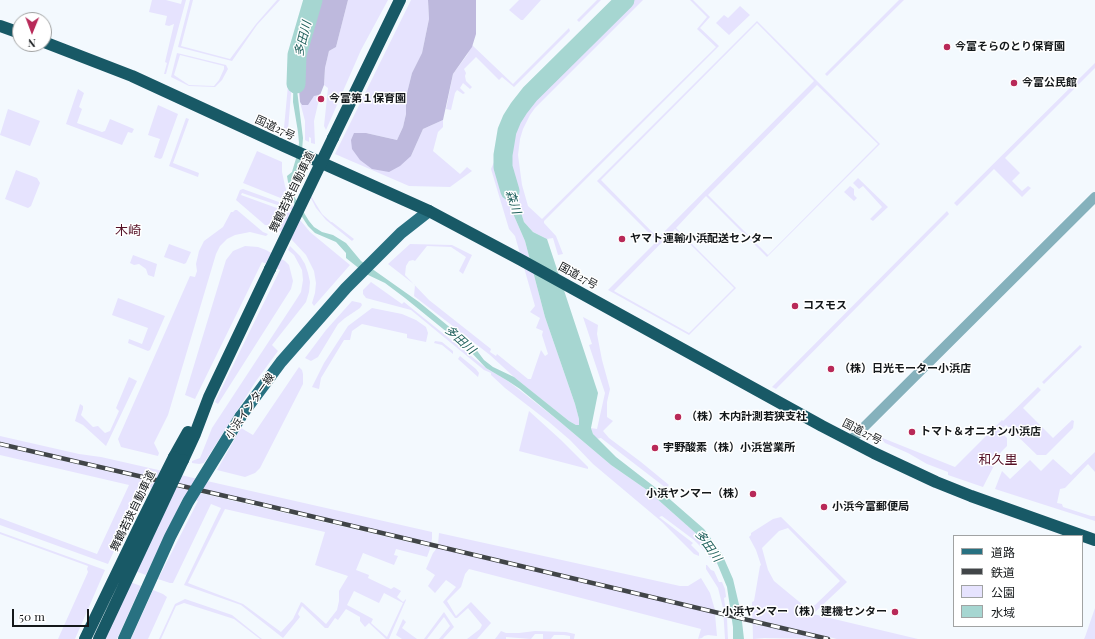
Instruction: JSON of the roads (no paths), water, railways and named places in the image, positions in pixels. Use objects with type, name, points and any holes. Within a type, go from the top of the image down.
[{"type":"highway","name":"舞鶴若狭自動車道","points":[[99,639],[178,459],[400,0]]},
{"type":"highway","points":[[0,26],[12,30]]},
{"type":"highway","name":"国道27号","points":[[52,45],[132,76],[429,211],[879,455],[936,482],[1081,535]]},
{"type":"highway","name":"舞鶴若狭自動車道","points":[[85,639],[140,525],[178,459]]},
{"type":"highway","name":"国道27号","points":[[1083,536],[1095,540]]},
{"type":"main road","name":"小浜インター線","points":[[124,639],[188,502],[241,416],[281,362],[359,274],[401,233],[429,211]]},
{"type":"street","points":[[851,440],[1095,197]]},
{"type":"water","points":[[294,57],[298,60],[297,90],[303,138],[301,164],[293,181],[292,188],[295,198],[309,221],[314,227],[322,232],[333,235],[346,243],[361,261],[419,302],[475,348],[484,360],[493,367],[514,377],[569,421],[579,425],[575,404],[545,317],[525,241],[508,202],[500,166],[507,165],[524,222],[533,232],[547,239],[598,393],[591,428],[593,434],[616,457],[665,495],[704,529],[722,554],[733,579],[741,613],[744,639],[733,639],[733,627],[727,587],[717,563],[700,537],[647,490],[611,465],[520,389],[486,368],[469,350],[405,298],[385,283],[366,274],[346,258],[346,253],[336,242],[315,233],[308,226],[295,206],[287,176],[292,172],[299,143],[293,102]]},
{"type":"waterway","name":"多田川","points":[[296,84],[297,55],[313,0]]},
{"type":"waterway","name":"森川","points":[[510,191],[503,167],[503,155],[507,131],[512,119],[530,94],[625,0]]},
{"type":"railway","points":[[0,444],[828,639]]},
{"type":"place","name":"今富そらのとり保育園","points":[[947,47]]},
{"type":"place","name":"今富公民館","points":[[1014,83]]},
{"type":"place","name":"今富第１保育園","points":[[321,99]]},
{"type":"place","name":"ヤマト運輸小浜配送センター","points":[[622,239]]},
{"type":"place","name":"コスモス","points":[[795,306]]},
{"type":"place","name":"（株）日光モーター小浜店","points":[[831,369]]},
{"type":"place","name":"（株）木内計測若狭支社","points":[[678,417]]},
{"type":"place","name":"トマト＆オニオン小浜店","points":[[912,432]]},
{"type":"place","name":"宇野酸素（株）小浜営業所","points":[[655,448]]},
{"type":"place","name":"小浜ヤンマー（株）","points":[[753,494]]},
{"type":"place","name":"小浜今富郵便局","points":[[824,507]]},
{"type":"place","name":"小浜ヤンマー（株）建機センター","points":[[895,612]]},
{"type":"district","name":"木崎","points":[[128,231]]},
{"type":"district","name":"和久里","points":[[998,460]]}]
